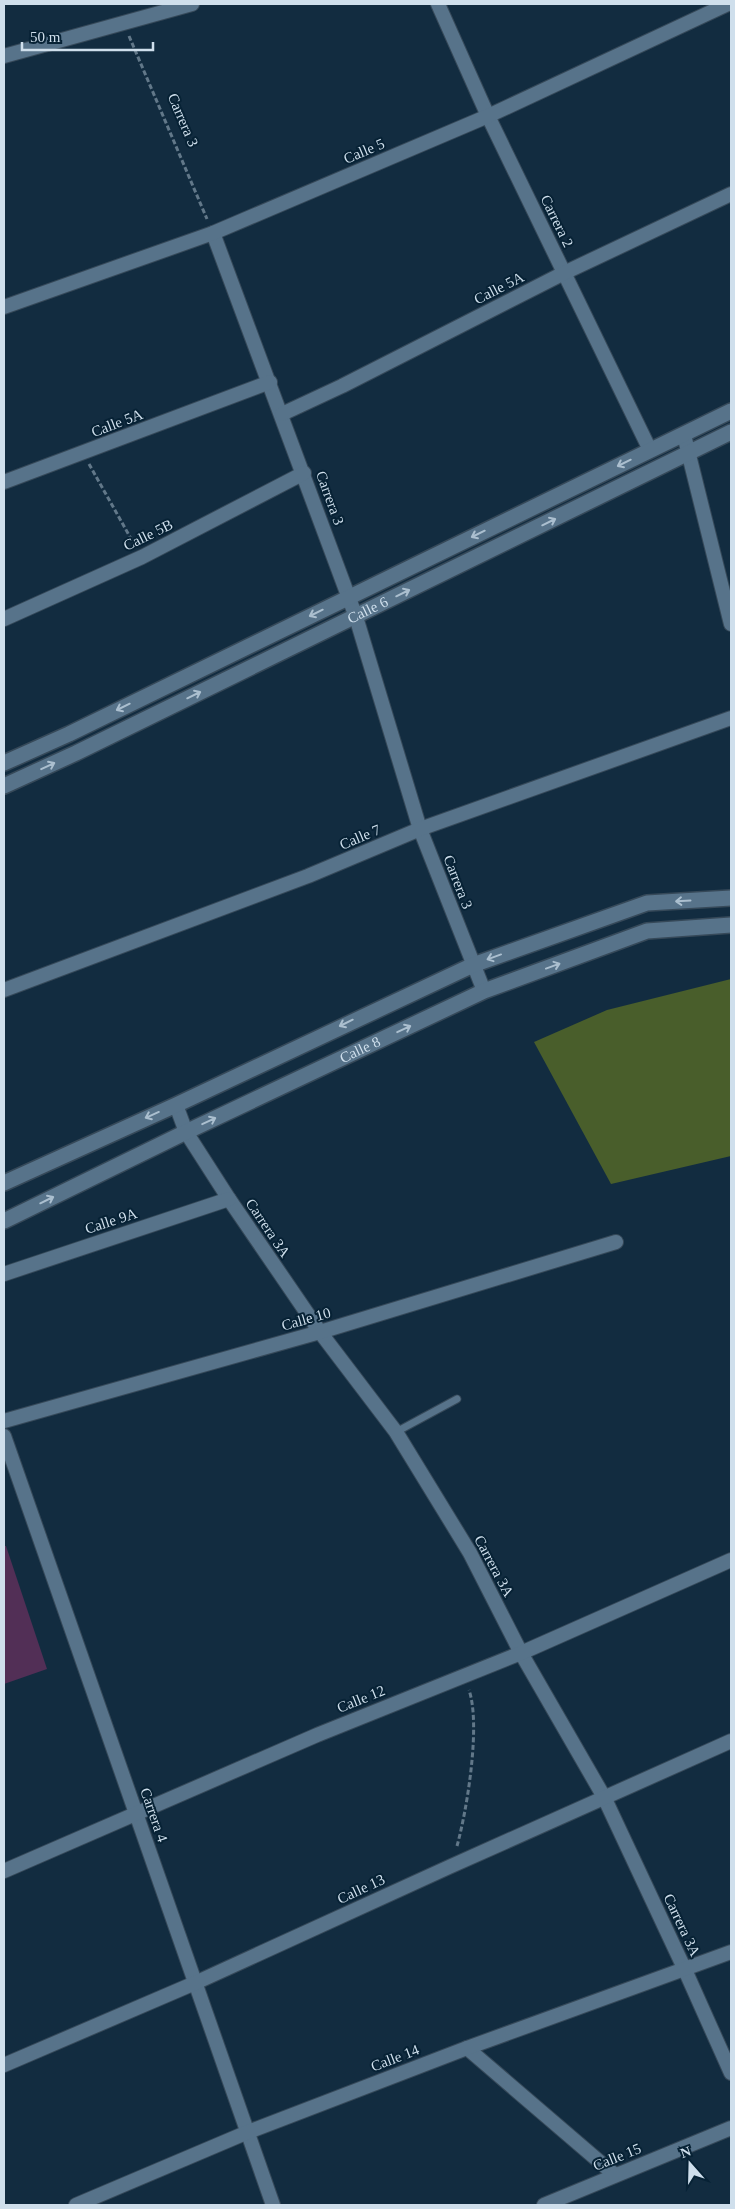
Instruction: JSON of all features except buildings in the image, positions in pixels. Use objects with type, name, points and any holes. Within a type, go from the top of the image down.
[{"type":"street","points":[[4,56],[192,4]]},
{"type":"street","name":"Carrera 2","points":[[438,4],[488,116],[650,450]]},
{"type":"street","name":"Calle 5","points":[[4,307],[213,233],[488,116],[728,4]]},
{"type":"street","name":"Calle 5A","points":[[282,414],[342,386],[564,273],[731,194]]},
{"type":"street","name":"Carrera 3","points":[[213,233],[304,473],[356,617],[420,830],[472,965],[484,991]]},
{"type":"street","name":"Calle 5A","points":[[4,482],[270,382]]},
{"type":"street","name":"Calle 6","points":[[4,763],[69,734],[731,411]]},
{"type":"street","name":"Calle 6","points":[[4,786],[356,617],[731,432]]},
{"type":"street","points":[[684,435],[731,624]]},
{"type":"street","name":"Calle 5B","points":[[4,619],[142,557],[304,473]]},
{"type":"street","name":"Calle 7","points":[[4,990],[308,876],[420,830],[731,718]]},
{"type":"street","points":[[69,734],[76,753]]},
{"type":"street","name":"Calle 8","points":[[4,1183],[176,1105],[472,965],[648,903],[731,898]]},
{"type":"street","name":"Calle 8","points":[[4,1221],[186,1132],[484,991],[647,932],[731,925]]},
{"type":"street","name":"Carrera 3A","points":[[176,1105],[186,1132],[229,1199],[320,1332],[396,1432],[470,1553],[522,1653],[604,1797],[731,2073]]},
{"type":"street","name":"Calle 9A","points":[[4,1274],[229,1199]]},
{"type":"street","name":"Calle 10","points":[[4,1421],[320,1332],[616,1242]]},
{"type":"street","name":"Carrera 4","points":[[4,1436],[273,2205]]},
{"type":"street","name":"Calle 12","points":[[4,1871],[317,1735],[522,1653],[731,1560]]},
{"type":"street","name":"Calle 13","points":[[4,2065],[195,1983],[448,1867],[731,1741]]},
{"type":"street","name":"Calle 14","points":[[76,2205],[248,2132],[467,2048],[731,1952]]},
{"type":"street","points":[[467,2048],[615,2175]]},
{"type":"street","name":"Calle 15","points":[[544,2205],[731,2128]]},
{"type":"lane","points":[[396,1432],[457,1399]]},
{"type":"path","name":"Carrera 3","points":[[124,24],[213,233]]},
{"type":"path","points":[[83,453],[142,557]]},
{"type":"path","points":[[448,1867],[454,1855],[465,1815],[472,1742],[471,1703],[463,1675]]},
{"type":"green space","points":[[731,979],[731,1156],[611,1184],[534,1042],[607,1010]]}]
